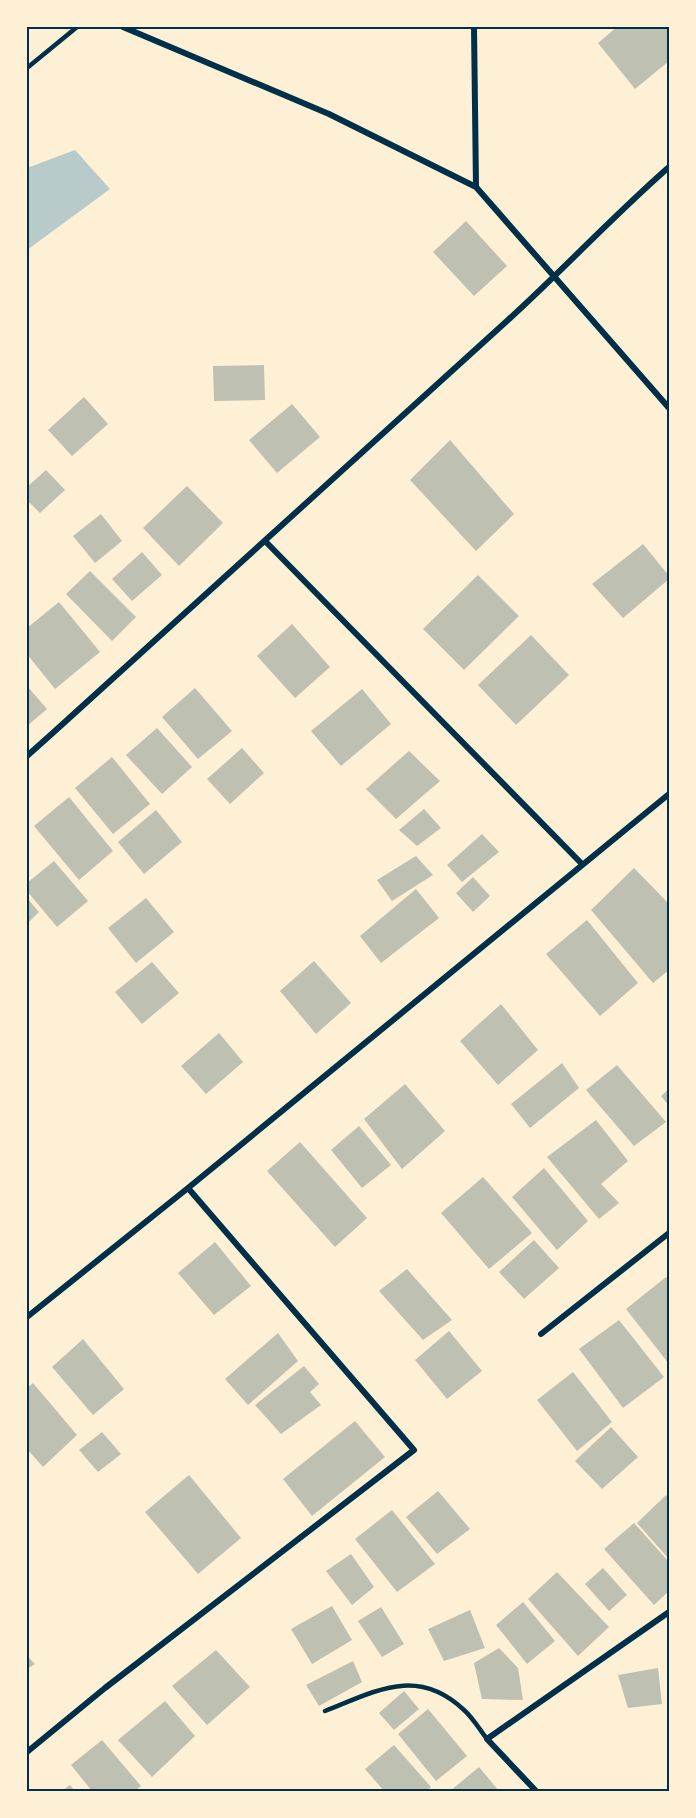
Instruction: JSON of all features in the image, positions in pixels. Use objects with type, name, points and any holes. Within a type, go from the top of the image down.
[{"type":"street","points":[[123,27],[329,114],[476,187],[669,408]]},
{"type":"street","points":[[474,27],[476,187]]},
{"type":"street","points":[[27,756],[555,278],[629,201],[669,167]]},
{"type":"street","points":[[266,542],[582,864]]},
{"type":"street","points":[[27,1317],[669,794]]},
{"type":"street","points":[[27,1752],[105,1688],[414,1450],[188,1188]]},
{"type":"street","points":[[541,1335],[669,1233]]},
{"type":"street","points":[[536,1791],[487,1739],[669,1612]]},
{"type":"lane","points":[[27,68],[77,27]]},
{"type":"lane","points":[[326,1711],[389,1687],[410,1684],[428,1687],[445,1695],[465,1711],[487,1739]]},
{"type":"shaded area","points":[[75,150],[110,189],[27,250],[27,168]]},
{"type":"building","points":[[617,27],[669,27],[669,61],[635,89],[598,43]]},
{"type":"building","points":[[466,221],[507,266],[474,296],[433,252]]},
{"type":"building","points":[[264,365],[265,400],[214,401],[213,366]]},
{"type":"building","points":[[84,397],[108,424],[72,456],[48,430]]},
{"type":"building","points":[[292,404],[320,437],[277,473],[249,440]]},
{"type":"building","points":[[450,440],[514,514],[476,551],[410,480]]},
{"type":"building","points":[[46,470],[65,490],[40,513],[27,500],[27,487]]},
{"type":"building","points":[[187,486],[223,523],[179,566],[143,528]]},
{"type":"building","points":[[101,514],[122,541],[95,563],[73,536]]},
{"type":"building","points":[[643,544],[669,579],[623,618],[592,584]]},
{"type":"building","points":[[142,552],[162,575],[132,601],[112,579]]},
{"type":"building","points":[[90,571],[136,617],[112,641],[66,594]]},
{"type":"building","points":[[478,575],[519,616],[464,670],[423,629]]},
{"type":"building","points":[[59,602],[100,652],[55,689],[27,654],[27,628]]},
{"type":"building","points":[[292,624],[330,667],[295,698],[257,656]]},
{"type":"building","points":[[531,635],[569,675],[516,725],[478,685]]},
{"type":"building","points":[[27,686],[47,709],[27,726]]},
{"type":"building","points":[[195,688],[232,731],[198,759],[162,717]]},
{"type":"building","points":[[362,689],[391,724],[341,766],[311,731]]},
{"type":"building","points":[[157,728],[192,767],[162,794],[126,755]]},
{"type":"building","points":[[242,748],[264,773],[230,804],[207,779]]},
{"type":"building","points":[[409,751],[440,781],[396,819],[366,789]]},
{"type":"building","points":[[112,757],[150,804],[113,834],[75,788]]},
{"type":"building","points":[[69,797],[113,851],[79,880],[34,826]]},
{"type":"building","points":[[424,809],[441,828],[417,846],[399,830]]},
{"type":"building","points":[[156,810],[182,842],[144,874],[118,842]]},
{"type":"building","points":[[482,834],[499,852],[462,882],[447,865]]},
{"type":"building","points":[[416,856],[433,875],[392,901],[377,880]]},
{"type":"building","points":[[54,861],[88,901],[57,927],[27,891],[27,883]]},
{"type":"building","points":[[634,868],[669,904],[669,970],[653,983],[591,910]]},
{"type":"building","points":[[473,877],[490,896],[473,912],[456,893]]},
{"type":"building","points":[[416,889],[439,918],[381,963],[360,936]]},
{"type":"building","points":[[27,898],[39,912],[27,924]]},
{"type":"building","points":[[146,898],[174,932],[136,963],[108,928]]},
{"type":"building","points":[[587,920],[638,983],[600,1016],[546,954]]},
{"type":"building","points":[[314,961],[351,1003],[316,1034],[280,991]]},
{"type":"building","points":[[152,962],[179,993],[142,1024],[115,992]]},
{"type":"building","points":[[501,1004],[538,1050],[498,1085],[460,1041]]},
{"type":"building","points":[[219,1033],[243,1062],[206,1094],[181,1066]]},
{"type":"building","points":[[562,1063],[579,1088],[530,1128],[511,1104]]},
{"type":"building","points":[[617,1065],[666,1122],[634,1146],[586,1090]]},
{"type":"building","points":[[405,1084],[445,1131],[402,1169],[364,1119]]},
{"type":"building","points":[[669,1089],[669,1106],[661,1096]]},
{"type":"building","points":[[596,1120],[628,1161],[601,1184],[619,1203],[599,1219],[547,1157]]},
{"type":"building","points":[[359,1126],[391,1165],[362,1188],[331,1150]]},
{"type":"building","points":[[300,1142],[367,1218],[335,1247],[267,1171]]},
{"type":"building","points":[[544,1168],[588,1221],[557,1250],[512,1197]]},
{"type":"building","points":[[483,1177],[532,1233],[489,1269],[441,1213]]},
{"type":"building","points":[[534,1240],[559,1268],[524,1299],[499,1272]]},
{"type":"building","points":[[215,1242],[251,1286],[214,1315],[178,1273]]},
{"type":"building","points":[[407,1269],[452,1320],[423,1340],[379,1291]]},
{"type":"building","points":[[666,1277],[669,1281],[669,1364],[626,1309]]},
{"type":"building","points":[[619,1320],[664,1377],[623,1408],[579,1349]]},
{"type":"building","points":[[449,1331],[482,1371],[447,1399],[415,1360]]},
{"type":"building","points":[[278,1333],[298,1361],[248,1405],[225,1379]]},
{"type":"building","points":[[83,1339],[124,1389],[93,1415],[52,1367]]},
{"type":"building","points":[[304,1366],[319,1384],[310,1392],[321,1405],[281,1434],[255,1405]]},
{"type":"building","points":[[573,1372],[612,1422],[577,1451],[537,1400]]},
{"type":"building","points":[[33,1383],[77,1435],[43,1467],[27,1449],[27,1388]]},
{"type":"building","points":[[355,1421],[385,1457],[312,1516],[283,1479]]},
{"type":"building","points":[[611,1427],[638,1457],[602,1489],[575,1461]]},
{"type":"building","points":[[102,1432],[121,1454],[98,1472],[79,1450]]},
{"type":"building","points":[[189,1475],[241,1538],[198,1574],[145,1512]]},
{"type":"building","points":[[438,1491],[470,1529],[437,1554],[406,1517]]},
{"type":"building","points":[[666,1495],[669,1498],[669,1559],[637,1523]]},
{"type":"building","points":[[392,1510],[435,1564],[397,1592],[355,1539]]},
{"type":"building","points":[[634,1523],[669,1562],[669,1591],[654,1605],[604,1549]]},
{"type":"building","points":[[351,1554],[374,1587],[352,1605],[326,1571]]},
{"type":"building","points":[[603,1568],[627,1595],[609,1611],[585,1584]]},
{"type":"building","points":[[557,1572],[609,1627],[578,1656],[528,1599]]},
{"type":"building","points":[[523,1602],[555,1641],[527,1664],[496,1625]]},
{"type":"building","points":[[332,1606],[352,1640],[312,1664],[291,1629]]},
{"type":"building","points":[[381,1607],[404,1644],[382,1657],[358,1621]]},
{"type":"building","points":[[470,1610],[485,1648],[444,1661],[428,1629]]},
{"type":"building","points":[[499,1648],[518,1668],[523,1700],[482,1699],[474,1663]]},
{"type":"building","points":[[216,1650],[250,1687],[207,1725],[172,1686]]},
{"type":"building","points":[[27,1656],[35,1664],[27,1669]]},
{"type":"building","points":[[353,1661],[362,1682],[319,1706],[306,1685]]},
{"type":"building","points":[[658,1668],[662,1704],[628,1708],[618,1675]]},
{"type":"building","points":[[404,1691],[419,1709],[394,1730],[379,1713]]},
{"type":"building","points":[[165,1701],[195,1736],[152,1777],[118,1740]]},
{"type":"building","points":[[428,1709],[467,1756],[436,1781],[398,1734]]},
{"type":"building","points":[[102,1740],[141,1786],[135,1791],[92,1791],[71,1765]]},
{"type":"building","points":[[394,1745],[431,1787],[427,1791],[384,1791],[365,1769]]},
{"type":"building","points":[[479,1767],[499,1791],[450,1791]]},
{"type":"building","points":[[70,1785],[75,1791],[62,1791]]}]
